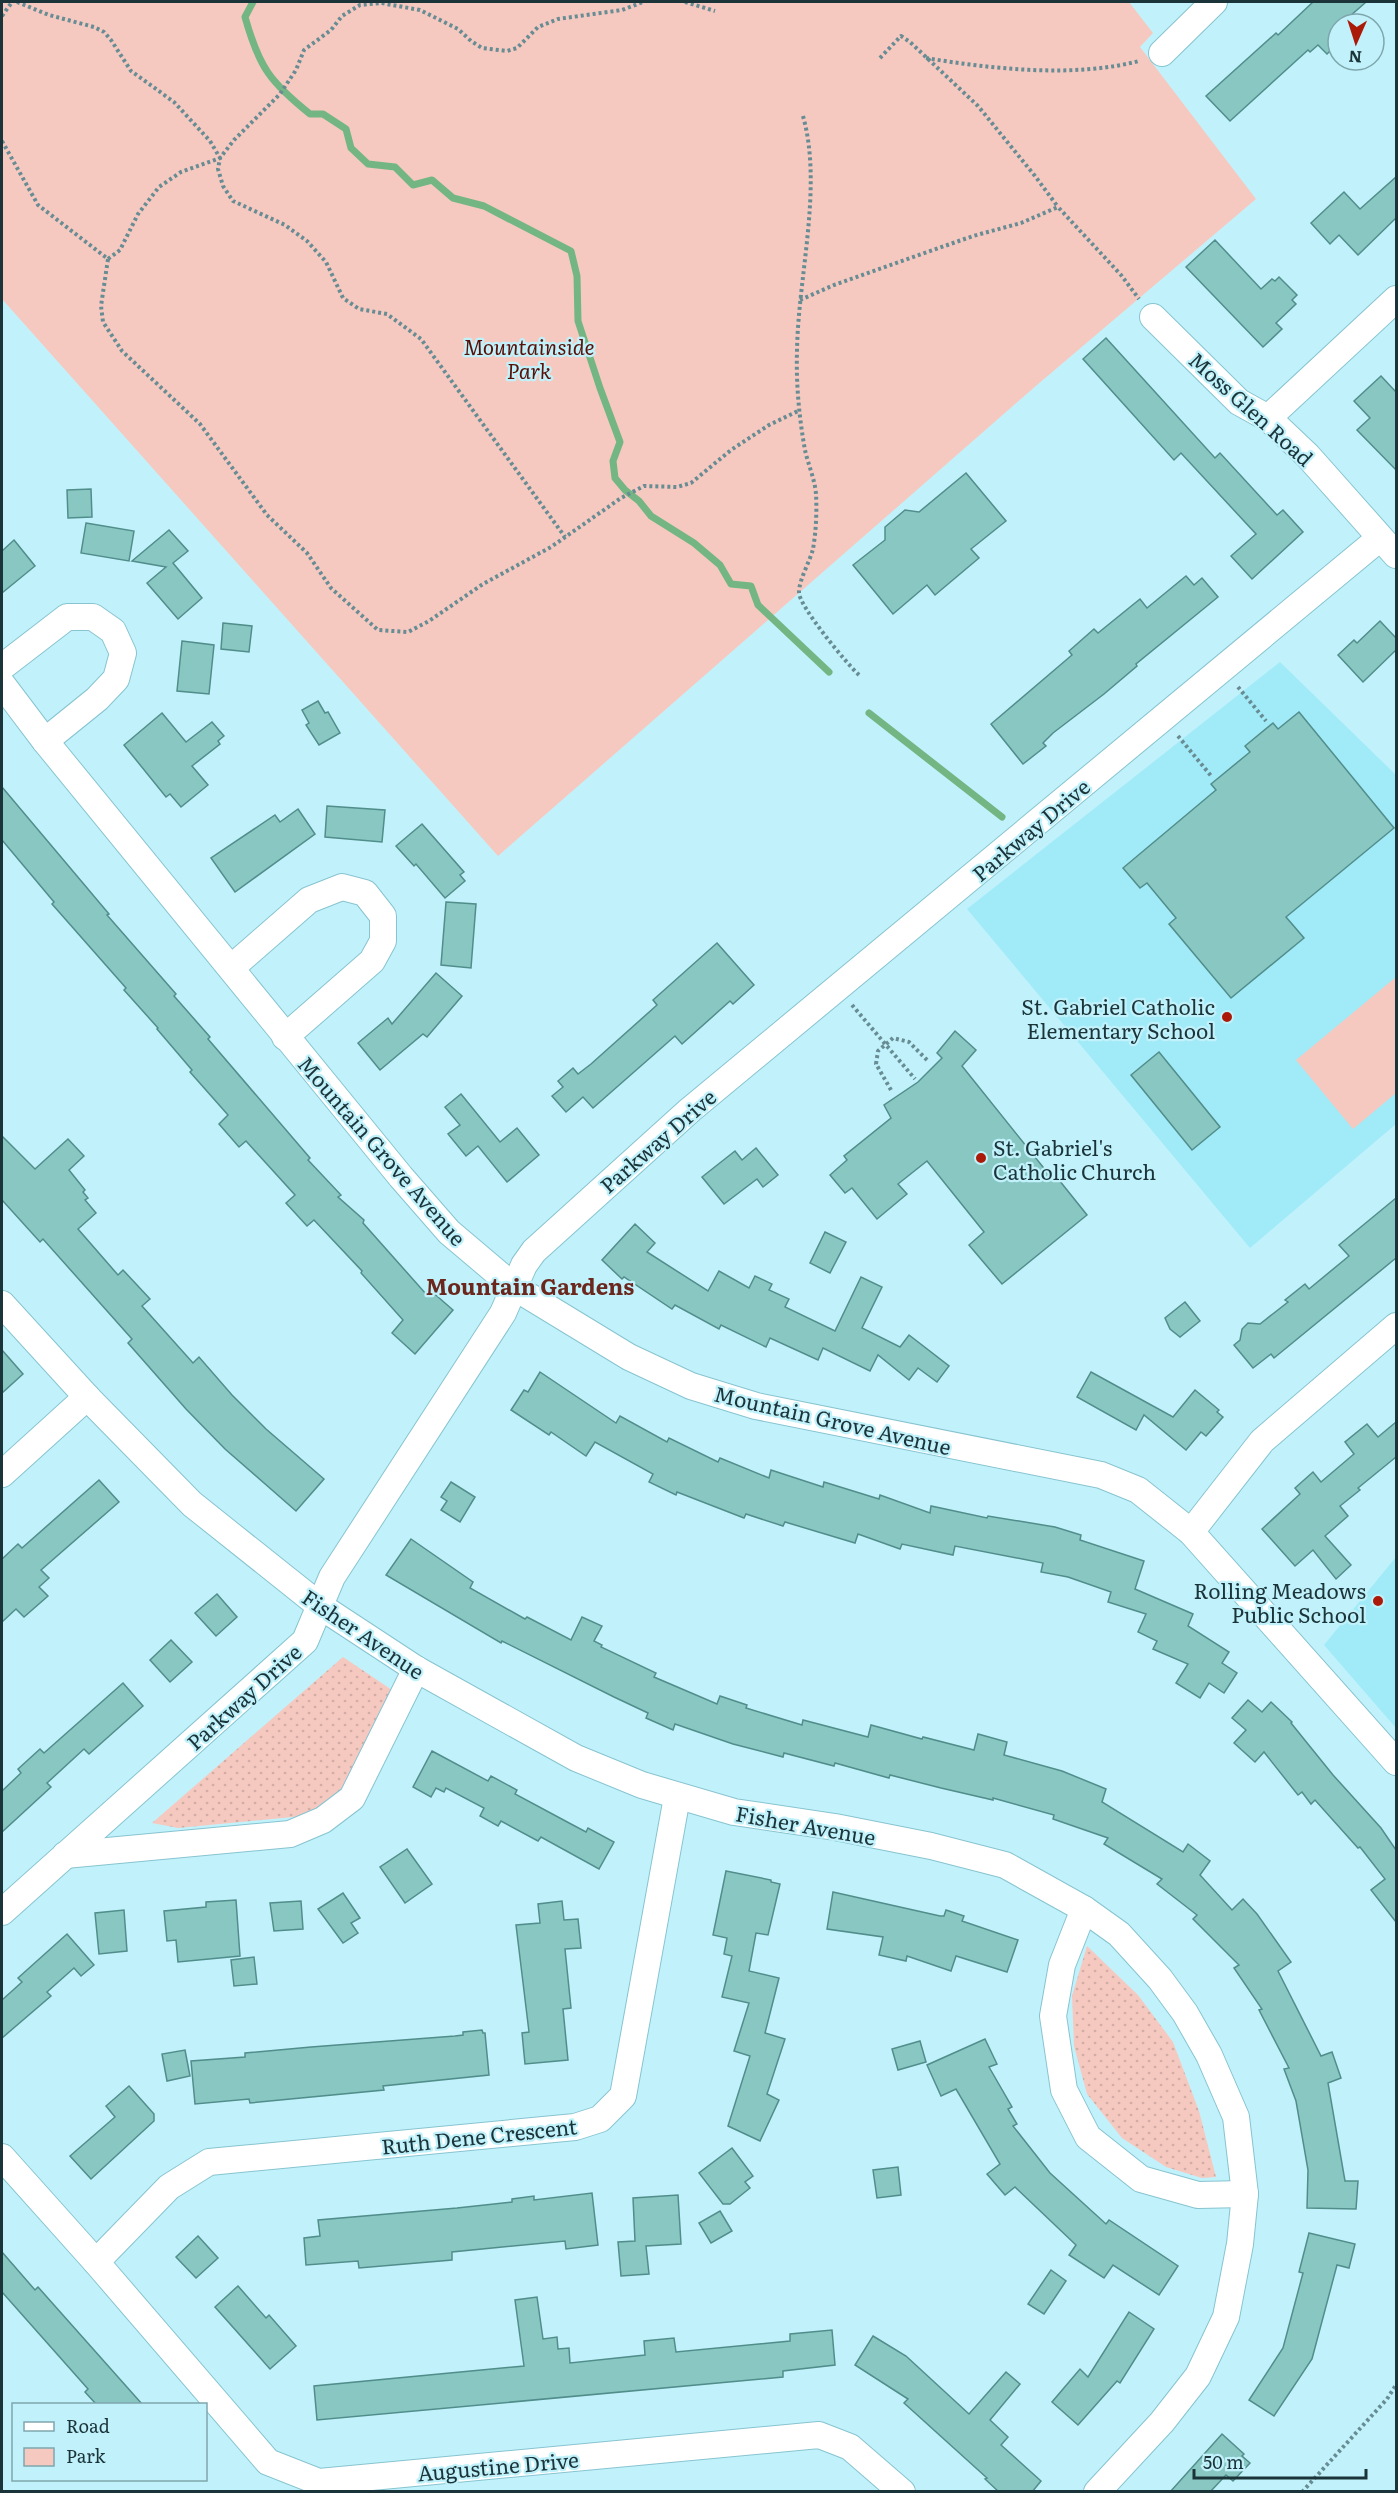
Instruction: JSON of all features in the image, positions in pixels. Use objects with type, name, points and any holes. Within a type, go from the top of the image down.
[{"type":"street","points":[[1162,53],[1214,2]]},
{"type":"street","points":[[1268,418],[1396,299]]},
{"type":"street","name":"Moss Glen Road","points":[[1153,316],[1239,402],[1268,418],[1308,456],[1388,547]]},
{"type":"street","name":"Parkway Drive","points":[[2,1912],[306,1641],[332,1577],[503,1313],[534,1251],[690,1110],[1163,718],[1224,668],[1388,547]]},
{"type":"street","points":[[2,667],[68,617],[93,617],[112,631],[123,653],[116,679],[98,699],[45,741]]},
{"type":"street","name":"Mountain Grove Avenue","points":[[2,684],[45,741],[285,1037],[449,1232],[514,1287],[629,1357],[691,1386],[768,1408],[1101,1475],[1138,1490],[1191,1532],[1396,1762]]},
{"type":"street","name":"Mountain Grove Avenue","points":[[231,968],[309,900],[342,887],[365,893],[383,916],[383,941],[372,961],[285,1037]]},
{"type":"street","name":"Fisher Avenue","points":[[2,1304],[87,1397],[192,1504],[320,1606],[416,1669],[576,1758],[677,1797],[734,1812],[835,1827],[931,1846],[1005,1865],[1084,1910],[1119,1934],[1160,1978],[1185,2013],[1209,2055],[1236,2117],[1245,2194],[1240,2244],[1226,2317],[1198,2376],[1162,2422],[1097,2492]]},
{"type":"street","points":[[1191,1532],[1262,1441],[1396,1326]]},
{"type":"street","points":[[2,1474],[87,1397]]},
{"type":"street","points":[[65,1855],[290,1834],[323,1820],[351,1798],[416,1669]]},
{"type":"street","name":"Ruth Dene Crescent","points":[[96,2262],[169,2187],[209,2162],[575,2127],[600,2119],[623,2096],[677,1797]]},
{"type":"street","points":[[1084,1910],[1062,1965],[1053,2016],[1064,2090],[1088,2137],[1141,2179],[1198,2195],[1245,2194]]},
{"type":"street","name":"Augustine Drive","points":[[2,2157],[96,2262],[268,2462],[319,2482],[819,2436],[850,2447],[902,2492]]},
{"type":"path","points":[[2,16],[12,2]]},
{"type":"path","points":[[17,2],[49,15],[94,27],[104,32],[131,71],[174,102],[210,141],[220,158]]},
{"type":"path","points":[[565,537],[421,339],[387,314],[359,309],[343,298],[326,262],[307,241],[285,225],[233,201],[223,186],[218,169],[220,158],[234,141],[280,94],[296,70],[304,50],[331,30],[342,16],[360,5],[381,3],[420,10],[458,29],[482,48],[507,51],[517,48],[538,27],[558,19],[622,10],[643,2]]},
{"type":"path","points":[[685,2],[715,10]]},
{"type":"path","points":[[880,58],[901,36],[910,42],[990,119],[1058,207],[1120,275],[1153,316]]},
{"type":"path","points":[[926,58],[1003,67],[1063,70],[1112,68],[1162,53]]},
{"type":"path","points":[[803,116],[810,139],[809,206],[799,300],[798,411],[816,500],[813,548],[799,591],[801,602],[831,645],[859,675]]},
{"type":"path","points":[[2,141],[38,205],[108,259]]},
{"type":"path","points":[[220,158],[181,172],[159,187],[138,214],[120,250],[108,259],[101,306],[103,322],[122,351],[200,424],[267,515],[307,553],[331,588],[378,630],[408,632],[429,621],[483,584],[565,537],[621,498],[644,486],[677,487],[691,483],[750,437],[798,411]]},
{"type":"path","points":[[799,300],[834,285],[973,236],[1021,223],[1058,207]]},
{"type":"path","points":[[1224,668],[1266,721]]},
{"type":"path","points":[[1163,718],[1212,777]]},
{"type":"path","points":[[837,988],[915,1079]]},
{"type":"path","points":[[891,1090],[876,1064],[878,1052],[893,1038],[909,1042],[928,1061]]},
{"type":"path","points":[[1302,2492],[1387,2399],[1396,2385]]},
{"type":"shaded area","name":"St. Gabriel Catholic Elementary School","points":[[1280,662],[1396,775],[1396,1124],[1250,1248],[967,909]]},
{"type":"shaded area","name":"Rolling Meadows Public School","points":[[1396,1557],[1396,1728],[1324,1645]]},
{"type":"green space","name":"Mountainside Park","points":[[2,2],[1129,2],[1153,33],[1140,47],[1256,199],[1037,385],[498,856],[2,299]]},
{"type":"green space","points":[[1396,977],[1396,1093],[1353,1129],[1296,1060]]},
{"type":"green space","points":[[343,1657],[392,1690],[338,1797],[314,1815],[178,1828],[152,1823]]},
{"type":"green space","points":[[1087,1946],[1138,1995],[1173,2042],[1199,2111],[1216,2177],[1202,2178],[1166,2167],[1122,2138],[1087,2094],[1074,2046],[1072,1996]]},
{"type":"building","points":[[1313,2],[1366,2],[1355,12],[1326,12],[1326,53],[1318,45],[1310,52],[1308,50],[1230,121],[1206,96],[1276,33],[1278,35]]},
{"type":"building","points":[[1396,177],[1396,218],[1358,255],[1339,235],[1330,244],[1311,223],[1344,192],[1360,209]]},
{"type":"building","points":[[1215,240],[1261,289],[1272,279],[1275,281],[1279,277],[1297,295],[1292,300],[1296,304],[1276,323],[1282,329],[1263,347],[1186,267]]},
{"type":"building","points":[[1106,338],[1215,458],[1220,453],[1277,515],[1283,510],[1303,532],[1252,579],[1231,556],[1256,534],[1181,453],[1174,460],[1083,359]]},
{"type":"building","points":[[1381,376],[1396,392],[1396,470],[1357,430],[1370,418],[1354,401]]},
{"type":"building","points":[[966,473],[1006,521],[971,549],[979,558],[935,595],[927,585],[893,614],[853,565],[885,540],[885,527],[905,510],[919,512]]},
{"type":"building","points":[[91,489],[92,517],[68,518],[67,490]]},
{"type":"building","points":[[86,523],[134,531],[129,561],[81,553]]},
{"type":"building","points":[[169,530],[188,551],[173,563],[202,598],[178,619],[147,583],[166,567],[132,561]]},
{"type":"building","points":[[14,540],[35,566],[2,593],[2,551]]},
{"type":"building","points":[[1186,576],[1194,585],[1202,578],[1218,597],[1136,664],[1137,666],[1104,694],[1053,733],[1043,743],[1046,746],[1023,764],[991,724],[1072,655],[1069,651],[1094,629],[1098,633],[1140,599],[1147,608]]},
{"type":"building","points":[[1380,621],[1396,638],[1396,650],[1363,682],[1338,655],[1354,640],[1357,643]]},
{"type":"building","points":[[223,623],[252,626],[249,652],[221,649]]},
{"type":"building","points":[[182,641],[214,645],[209,694],[177,691]]},
{"type":"building","points":[[318,701],[325,713],[328,712],[340,733],[319,745],[306,725],[309,723],[302,710]]},
{"type":"building","points":[[1299,712],[1394,828],[1286,917],[1304,938],[1231,998],[1169,924],[1176,918],[1147,883],[1140,888],[1123,868],[1216,790],[1211,784],[1250,752],[1245,746],[1273,723],[1278,729]]},
{"type":"building","points":[[162,713],[186,742],[212,722],[224,736],[218,741],[220,744],[192,766],[208,785],[181,807],[170,794],[166,797],[124,745]]},
{"type":"building","points":[[2,787],[109,914],[107,915],[176,994],[174,996],[210,1037],[208,1039],[310,1158],[308,1160],[341,1195],[338,1197],[364,1220],[363,1223],[426,1294],[430,1290],[453,1310],[415,1354],[392,1333],[403,1320],[361,1273],[362,1271],[314,1220],[307,1226],[286,1203],[295,1195],[246,1141],[239,1147],[219,1124],[228,1115],[190,1072],[192,1070],[124,990],[126,988],[52,904],[54,902],[2,840]]},
{"type":"building","points":[[327,806],[385,810],[382,842],[325,837]]},
{"type":"building","points":[[298,809],[315,834],[235,892],[211,858],[275,815],[280,822]]},
{"type":"building","points":[[422,824],[464,872],[460,875],[465,881],[445,898],[416,864],[414,866],[396,846]]},
{"type":"building","points":[[446,902],[476,904],[471,968],[441,965]]},
{"type":"building","points":[[717,943],[754,985],[733,1004],[730,1001],[682,1044],[675,1036],[593,1108],[583,1097],[566,1112],[552,1096],[563,1087],[558,1081],[573,1068],[578,1074],[591,1064],[657,1005],[653,1000]]},
{"type":"building","points":[[436,973],[462,996],[427,1037],[423,1034],[380,1070],[358,1043],[388,1018],[392,1024]]},
{"type":"building","name":"St. Gabriel's Catholic Church","points":[[955,1031],[976,1050],[962,1066],[1051,1177],[1055,1175],[1087,1215],[1002,1284],[969,1245],[984,1232],[927,1161],[898,1184],[907,1194],[877,1219],[852,1188],[845,1193],[830,1175],[847,1160],[844,1156],[891,1118],[884,1105],[918,1082],[942,1058],[937,1053]]},
{"type":"building","points":[[1159,1052],[1220,1127],[1192,1150],[1131,1075]]},
{"type":"building","points":[[461,1094],[500,1142],[517,1128],[539,1155],[507,1182],[478,1146],[466,1156],[448,1134],[460,1125],[445,1107]]},
{"type":"building","points":[[2,1136],[35,1169],[68,1139],[84,1156],[69,1170],[85,1190],[83,1192],[88,1198],[85,1200],[96,1213],[78,1229],[118,1275],[123,1270],[150,1299],[142,1306],[193,1363],[199,1357],[266,1429],[324,1479],[296,1511],[225,1449],[186,1409],[128,1343],[132,1339],[43,1239],[40,1242],[2,1200]]},
{"type":"building","points":[[756,1148],[778,1175],[763,1187],[757,1179],[724,1204],[702,1177],[735,1151],[742,1160]]},
{"type":"building","points":[[1396,1198],[1396,1258],[1274,1358],[1271,1354],[1253,1368],[1234,1345],[1240,1340],[1242,1329],[1248,1323],[1260,1324],[1288,1302],[1285,1300],[1305,1284],[1309,1289],[1349,1256],[1339,1245]]},
{"type":"building","points":[[635,1224],[655,1243],[647,1252],[708,1291],[719,1271],[749,1288],[755,1276],[772,1284],[769,1290],[789,1299],[785,1307],[835,1331],[861,1277],[882,1287],[862,1328],[900,1347],[909,1335],[949,1366],[937,1382],[918,1368],[909,1380],[878,1355],[870,1371],[823,1348],[818,1360],[770,1338],[766,1347],[721,1325],[719,1329],[675,1305],[672,1309],[624,1277],[622,1279],[602,1260]]},
{"type":"building","points":[[825,1232],[846,1242],[830,1273],[810,1263]]},
{"type":"building","points":[[1185,1302],[1200,1321],[1180,1337],[1170,1329],[1165,1318]]},
{"type":"building","points":[[2,1350],[23,1374],[2,1393]]},
{"type":"building","points":[[540,1372],[616,1423],[620,1416],[667,1442],[669,1438],[718,1462],[720,1458],[769,1478],[771,1470],[823,1487],[824,1482],[879,1499],[880,1495],[930,1513],[931,1506],[987,1518],[988,1516],[1055,1527],[1081,1535],[1080,1540],[1144,1561],[1135,1589],[1193,1614],[1188,1626],[1229,1652],[1222,1663],[1237,1673],[1224,1693],[1209,1683],[1200,1698],[1176,1683],[1188,1664],[1153,1649],[1157,1641],[1138,1632],[1146,1614],[1108,1602],[1111,1592],[1068,1577],[1041,1572],[1043,1563],[955,1546],[953,1555],[902,1544],[900,1549],[858,1534],[855,1543],[785,1522],[783,1526],[746,1514],[744,1518],[677,1492],[676,1495],[649,1482],[653,1474],[595,1442],[586,1456],[551,1432],[549,1435],[511,1410],[524,1390],[528,1392]]},
{"type":"building","points":[[1091,1372],[1173,1417],[1195,1390],[1219,1410],[1217,1412],[1223,1417],[1206,1436],[1201,1432],[1186,1450],[1144,1415],[1136,1430],[1077,1397]]},
{"type":"building","points":[[1396,1422],[1396,1457],[1340,1506],[1348,1516],[1325,1536],[1351,1565],[1336,1579],[1313,1550],[1295,1566],[1262,1529],[1300,1494],[1295,1488],[1313,1472],[1321,1482],[1354,1454],[1345,1442],[1367,1424],[1378,1437]]},
{"type":"building","points":[[99,1480],[119,1502],[41,1570],[49,1578],[39,1587],[48,1596],[24,1617],[16,1609],[2,1622],[2,1559],[18,1544],[22,1548]]},
{"type":"building","points":[[451,1482],[475,1497],[460,1522],[441,1510],[447,1501],[441,1497]]},
{"type":"building","points":[[411,1539],[473,1582],[470,1588],[525,1619],[527,1617],[571,1640],[582,1617],[602,1626],[594,1641],[602,1645],[601,1647],[656,1673],[654,1677],[717,1704],[720,1696],[747,1705],[746,1708],[802,1725],[803,1720],[868,1737],[871,1725],[974,1750],[978,1734],[1007,1742],[1004,1755],[1062,1771],[1106,1789],[1102,1802],[1183,1852],[1188,1844],[1210,1861],[1200,1875],[1232,1910],[1243,1899],[1257,1914],[1291,1962],[1278,1971],[1321,2056],[1332,2052],[1341,2078],[1328,2083],[1345,2181],[1358,2181],[1356,2209],[1307,2208],[1308,2170],[1296,2101],[1284,2069],[1289,2068],[1259,2010],[1262,2009],[1234,1968],[1239,1965],[1193,1919],[1197,1915],[1157,1884],[1162,1879],[1104,1844],[1108,1838],[1053,1819],[1054,1815],[993,1798],[993,1800],[890,1775],[889,1778],[835,1763],[834,1766],[784,1753],[783,1757],[733,1744],[675,1724],[673,1730],[646,1718],[648,1713],[502,1641],[501,1643],[386,1575]]},
{"type":"building","points":[[217,1594],[237,1617],[216,1636],[195,1613]]},
{"type":"building","points":[[171,1640],[192,1662],[170,1682],[150,1660]]},
{"type":"building","points":[[123,1683],[143,1706],[89,1754],[84,1749],[47,1783],[51,1787],[2,1832],[2,1791],[21,1773],[18,1769],[40,1749],[44,1753]]},
{"type":"building","points":[[1248,1700],[1262,1712],[1271,1702],[1292,1722],[1333,1775],[1381,1828],[1396,1850],[1396,1922],[1371,1890],[1385,1879],[1360,1847],[1358,1848],[1315,1800],[1311,1804],[1302,1792],[1298,1795],[1264,1752],[1255,1762],[1234,1743],[1246,1730],[1232,1718]]},
{"type":"building","points":[[432,1751],[488,1781],[491,1776],[517,1790],[515,1794],[586,1832],[588,1828],[614,1842],[599,1869],[541,1837],[538,1841],[501,1821],[498,1826],[480,1816],[484,1808],[446,1788],[444,1792],[436,1788],[431,1797],[413,1787]]},
{"type":"building","points":[[407,1849],[432,1884],[405,1903],[380,1867]]},
{"type":"building","points":[[726,1871],[780,1884],[768,1935],[756,1933],[749,1971],[779,1978],[765,2033],[785,2039],[767,2094],[779,2100],[760,2141],[728,2126],[750,2056],[734,2051],[749,2003],[722,1997],[732,1956],[724,1954],[727,1938],[713,1935]]},
{"type":"building","points":[[833,1892],[940,1916],[944,1916],[946,1910],[964,1916],[962,1921],[1018,1940],[1007,1972],[956,1956],[951,1971],[907,1956],[906,1961],[879,1955],[883,1937],[827,1929]]},
{"type":"building","points":[[343,1893],[360,1918],[351,1923],[358,1933],[343,1943],[318,1909]]},
{"type":"building","points":[[236,1900],[240,1956],[178,1962],[176,1940],[167,1941],[164,1911],[206,1907],[206,1902]]},
{"type":"building","points":[[301,1901],[303,1929],[274,1931],[270,1903]]},
{"type":"building","points":[[562,1901],[564,1920],[578,1919],[581,1948],[565,1949],[571,2008],[563,2009],[568,2060],[525,2064],[522,2033],[529,2032],[516,1925],[540,1923],[538,1904]]},
{"type":"building","points":[[124,1910],[127,1951],[99,1954],[95,1913]]},
{"type":"building","points":[[67,1934],[94,1965],[81,1976],[74,1968],[47,1992],[51,1996],[2,2038],[2,2000],[22,1982],[18,1978]]},
{"type":"building","points":[[254,1957],[257,1984],[234,1986],[231,1960]]},
{"type":"building","points":[[482,2030],[485,2033],[489,2075],[383,2086],[384,2090],[250,2103],[249,2099],[195,2104],[191,2061],[245,2057],[245,2053],[455,2036],[463,2035],[463,2032]]},
{"type":"building","points":[[985,2039],[997,2064],[989,2067],[1012,2107],[1008,2109],[1017,2124],[1013,2126],[1050,2173],[1106,2224],[1109,2220],[1178,2266],[1159,2295],[1113,2265],[1104,2278],[1069,2255],[1076,2245],[1015,2187],[1005,2195],[987,2174],[1000,2164],[956,2089],[941,2096],[927,2065]]},
{"type":"building","points":[[920,2041],[926,2062],[898,2070],[892,2049]]},
{"type":"building","points":[[185,2050],[190,2076],[167,2081],[162,2054]]},
{"type":"building","points":[[129,2086],[154,2114],[154,2121],[91,2179],[70,2156],[115,2117],[106,2106]]},
{"type":"building","points":[[732,2148],[753,2176],[745,2182],[750,2188],[730,2204],[723,2204],[699,2173]]},
{"type":"building","points":[[898,2167],[901,2195],[877,2198],[873,2170]]},
{"type":"building","points":[[592,2193],[598,2245],[566,2249],[565,2241],[452,2252],[452,2260],[359,2268],[358,2261],[306,2265],[304,2238],[320,2236],[318,2220],[512,2202],[512,2199],[534,2196],[534,2200]]},
{"type":"building","points":[[678,2195],[681,2244],[646,2246],[649,2274],[621,2276],[618,2242],[635,2241],[633,2198]]},
{"type":"building","points":[[720,2211],[732,2231],[711,2243],[699,2223]]},
{"type":"building","points":[[1309,2233],[1355,2244],[1349,2268],[1337,2265],[1312,2359],[1274,2416],[1249,2400],[1283,2348],[1303,2273],[1299,2272]]},
{"type":"building","points":[[198,2236],[218,2258],[196,2278],[176,2257]]},
{"type":"building","points":[[2,2252],[35,2290],[38,2287],[141,2403],[95,2403],[85,2392],[88,2389],[2,2292]]},
{"type":"building","points":[[1051,2270],[1066,2281],[1044,2314],[1028,2304]]},
{"type":"building","points":[[238,2286],[266,2318],[269,2315],[296,2346],[270,2369],[215,2307]]},
{"type":"building","points":[[537,2297],[543,2339],[557,2337],[558,2349],[569,2348],[570,2363],[645,2355],[644,2341],[674,2338],[676,2352],[790,2341],[790,2334],[832,2330],[835,2365],[783,2371],[783,2377],[317,2420],[314,2386],[524,2366],[515,2300]]},
{"type":"building","points":[[1129,2312],[1154,2329],[1120,2383],[1117,2381],[1078,2425],[1052,2402],[1080,2369],[1088,2377]]},
{"type":"building","points":[[873,2336],[906,2356],[969,2414],[1006,2372],[1020,2384],[990,2420],[1008,2437],[1001,2445],[1041,2481],[1032,2492],[999,2492],[985,2479],[987,2478],[904,2403],[908,2399],[855,2365]]},
{"type":"building","points":[[1222,2434],[1244,2454],[1242,2456],[1250,2463],[1233,2481],[1226,2475],[1210,2492],[1170,2492]]},
{"type":"waterway","points":[[253,2],[245,17],[255,49],[268,72],[285,92],[310,114],[323,114],[346,129],[351,148],[368,164],[395,167],[413,185],[432,180],[453,198],[484,206],[571,251],[577,276],[578,321],[620,442],[613,461],[615,478],[651,516],[694,543],[720,565],[731,584],[751,586],[758,605],[829,672]]},
{"type":"waterway","points":[[869,713],[1002,817]]},
{"type":"place","name":"St. Gabriel Catholic Elementary School","points":[[1227,1017]]},
{"type":"place","name":"St. Gabriel's Catholic Church","points":[[981,1158]]},
{"type":"place","name":"Rolling Meadows Public School","points":[[1378,1601]]},
{"type":"district","name":"Mountain Gardens","points":[[530,1285]]}]
